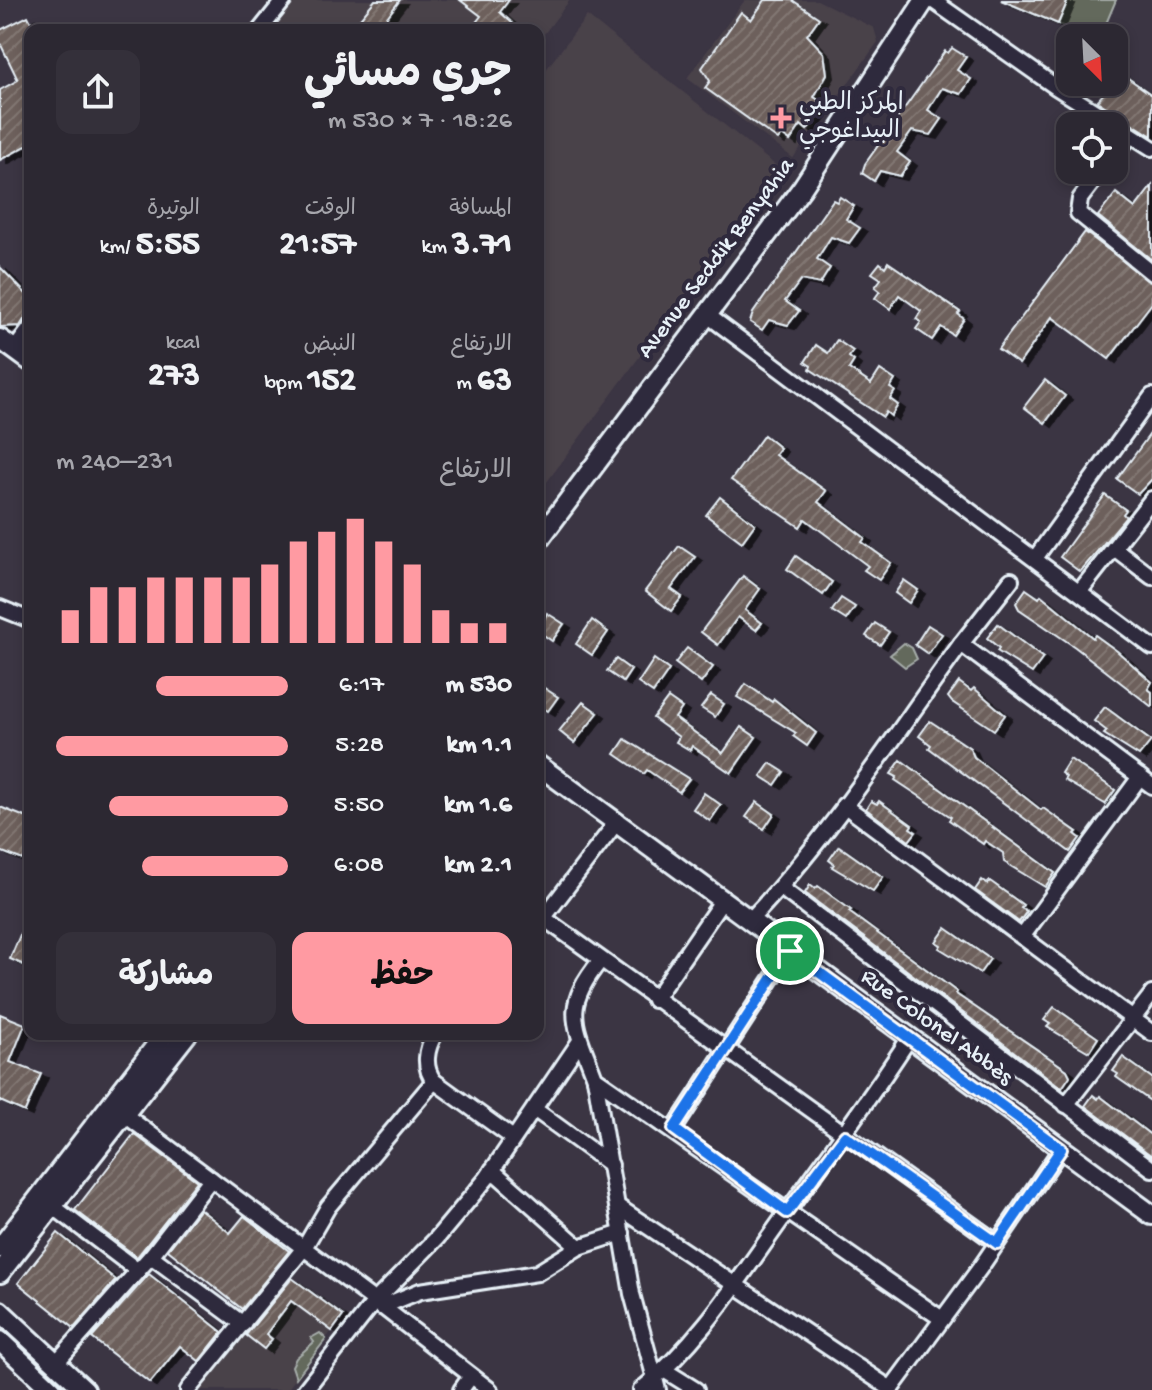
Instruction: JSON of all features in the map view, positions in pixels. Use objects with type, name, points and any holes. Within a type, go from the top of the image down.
[{"type":"street","points":[[265,24],[284,0]]},
{"type":"street","name":"Avenue Seddik Benyahia","points":[[544,533],[802,188],[925,0]]},
{"type":"street","points":[[932,0],[1152,148]]},
{"type":"street","points":[[1128,139],[1131,135]]},
{"type":"street","points":[[1091,184],[1080,199],[1078,213],[1152,273]]},
{"type":"street","points":[[706,314],[1036,557],[1152,647]]},
{"type":"street","points":[[24,333],[7,344],[24,357]]},
{"type":"street","points":[[1036,557],[1152,396]]},
{"type":"street","points":[[1080,591],[1150,504]]},
{"type":"street","points":[[1114,548],[1152,577]]},
{"type":"street","points":[[749,921],[781,888],[1011,580]]},
{"type":"street","points":[[0,608],[24,618]]},
{"type":"street","points":[[961,644],[1146,782],[1022,937]]},
{"type":"street","name":"Rue Colonel Abbès","points":[[544,769],[1152,1215]]},
{"type":"street","points":[[844,805],[1152,1033]]},
{"type":"street","points":[[544,914],[616,823]]},
{"type":"street","points":[[781,888],[1152,1169]]},
{"type":"street","points":[[654,1000],[722,901]]},
{"type":"street","points":[[544,922],[997,1243]]},
{"type":"street","points":[[674,1129],[790,951]]},
{"type":"street","points":[[600,961],[575,996],[580,1041],[595,1078],[632,1294],[659,1380]]},
{"type":"street","points":[[1066,1105],[1152,994]]},
{"type":"street","points":[[641,1390],[659,1380],[737,1284],[845,1136],[910,1037]]},
{"type":"street","points":[[0,1248],[125,1115],[173,1040]]},
{"type":"street","points":[[0,1273],[46,1202],[173,1040]]},
{"type":"street","points":[[433,1040],[427,1058],[427,1072],[434,1081],[513,1138]]},
{"type":"street","points":[[305,1390],[492,1170],[580,1041]]},
{"type":"street","points":[[595,1078],[674,1129],[942,1319]]},
{"type":"street","points":[[188,1390],[304,1248],[328,1207],[434,1081]]},
{"type":"street","points":[[534,1109],[611,1165]]},
{"type":"street","points":[[125,1115],[490,1390]]},
{"type":"street","points":[[617,1206],[890,1390],[1061,1149]]},
{"type":"street","points":[[492,1170],[579,1247]]},
{"type":"street","points":[[55,1364],[151,1256],[211,1179]]},
{"type":"street","points":[[46,1202],[138,1271]]},
{"type":"street","points":[[378,1304],[420,1291],[537,1273],[579,1247],[622,1233]]},
{"type":"street","points":[[151,1256],[243,1324]]},
{"type":"street","points":[[0,1311],[85,1390]]},
{"type":"street","points":[[0,1341],[52,1390]]},
{"type":"street","points":[[461,1390],[471,1376]]},
{"type":"street","points":[[659,1380],[696,1390]]},
{"type":"shaded area","points":[[296,0],[569,1],[544,34],[544,24],[278,24]]},
{"type":"shaded area","name":"المركز الطبي البيداغوجي","points":[[745,0],[817,0],[874,28],[878,42],[793,158],[687,78]]},
{"type":"shaded area","points":[[587,16],[779,168],[544,486],[544,72]]},
{"type":"shaded area","points":[[287,1274],[343,1316],[287,1390],[199,1390]]},
{"type":"green space","points":[[1001,0],[1116,0],[1106,24],[1058,24]]},
{"type":"green space","points":[[904,643],[912,648],[917,659],[905,667],[890,655]]},
{"type":"green space","points":[[320,1333],[326,1339],[296,1378],[292,1366],[296,1358],[314,1342],[311,1338]]},
{"type":"building","points":[[375,0],[400,0],[382,24],[357,22]]},
{"type":"building","points":[[460,0],[509,0],[500,12],[513,24],[475,24],[481,16]]},
{"type":"building","name":"المركز الطبي البيداغوجي","points":[[765,0],[792,0],[819,18],[807,35],[824,53],[827,74],[814,97],[820,101],[815,107],[821,111],[807,130],[801,125],[790,141],[782,135],[778,140],[705,88],[710,81],[702,68],[741,12],[751,20]]},
{"type":"building","points":[[1001,0],[1068,0],[1058,24]]},
{"type":"building","points":[[28,16],[32,24],[24,24],[24,147],[0,160],[0,90],[18,80],[0,43],[0,30]]},
{"type":"building","points":[[952,48],[966,57],[957,70],[971,79],[961,94],[942,88],[928,110],[942,119],[931,135],[912,131],[897,152],[910,162],[900,176],[880,171],[874,181],[862,173],[865,164],[945,51],[948,53]]},
{"type":"building","points":[[1128,78],[1152,95],[1152,136],[1128,121],[1128,112],[1114,112],[1097,101],[1101,96],[1128,96]]},
{"type":"building","points":[[1152,186],[1152,260],[1098,216],[1116,193],[1135,208]]},
{"type":"building","points":[[840,197],[854,206],[846,219],[860,228],[849,243],[831,237],[817,259],[830,268],[820,284],[801,280],[785,301],[799,311],[788,325],[769,320],[762,330],[750,322],[753,313],[833,200],[837,202]]},
{"type":"building","points":[[1085,232],[1152,283],[1152,303],[1109,359],[1052,317],[1019,364],[998,349]]},
{"type":"building","points":[[888,262],[960,312],[958,314],[964,319],[953,335],[941,327],[932,340],[916,329],[921,322],[916,319],[921,311],[899,295],[890,309],[875,298],[880,291],[875,287],[881,279],[872,273],[880,263],[885,267]]},
{"type":"building","points":[[0,267],[24,292],[24,320],[20,326],[0,327]]},
{"type":"building","points":[[837,340],[853,351],[849,357],[854,361],[849,369],[871,384],[880,370],[895,380],[890,388],[895,391],[890,399],[898,405],[891,416],[886,412],[883,417],[810,369],[811,366],[805,362],[816,345],[828,353]]},
{"type":"building","points":[[1045,380],[1065,396],[1045,423],[1024,407]]},
{"type":"building","points":[[1152,431],[1152,479],[1138,494],[1117,479]]},
{"type":"building","points":[[764,435],[780,448],[775,455],[826,491],[818,502],[865,538],[862,542],[891,563],[879,580],[864,570],[868,566],[805,519],[800,527],[731,480]]},
{"type":"building","points":[[1105,495],[1126,510],[1123,514],[1126,517],[1080,572],[1060,557]]},
{"type":"building","points":[[720,497],[755,524],[742,542],[706,515]]},
{"type":"building","points":[[679,546],[695,557],[671,589],[682,597],[671,611],[645,591]]},
{"type":"building","points":[[796,556],[832,582],[823,595],[787,569]]},
{"type":"building","points":[[743,576],[760,589],[745,610],[762,623],[756,630],[738,617],[718,645],[701,632]]},
{"type":"building","points":[[904,580],[918,590],[909,603],[895,593]]},
{"type":"building","points":[[1026,589],[1039,598],[1041,595],[1093,638],[1095,635],[1117,651],[1152,682],[1148,689],[1152,692],[1152,707],[1075,647],[1019,609],[1016,603]]},
{"type":"building","points":[[841,598],[855,607],[846,620],[832,611]]},
{"type":"building","points":[[547,613],[564,624],[552,641],[544,635]]},
{"type":"building","points":[[592,620],[608,632],[592,655],[576,644]]},
{"type":"building","points":[[875,623],[889,632],[880,645],[866,636]]},
{"type":"building","points":[[998,624],[1043,658],[1032,673],[997,651],[999,648],[987,638]]},
{"type":"building","points":[[928,625],[942,634],[928,654],[915,645]]},
{"type":"building","points":[[687,648],[713,667],[701,683],[675,663]]},
{"type":"building","points":[[616,659],[631,670],[623,682],[607,671]]},
{"type":"building","points":[[654,659],[669,670],[653,693],[638,683]]},
{"type":"building","points":[[959,682],[971,691],[974,688],[1005,715],[994,730],[948,697]]},
{"type":"building","points":[[746,684],[772,702],[774,699],[816,733],[807,746],[793,736],[796,733],[737,697]]},
{"type":"building","points":[[544,688],[558,697],[548,711],[544,709]]},
{"type":"building","points":[[711,695],[724,704],[715,717],[701,708]]},
{"type":"building","points":[[668,698],[682,708],[675,718],[723,753],[741,727],[756,737],[731,773],[692,746],[690,750],[676,742],[679,737],[653,718]]},
{"type":"building","points":[[583,702],[598,713],[574,743],[559,731]]},
{"type":"building","points":[[1105,707],[1151,741],[1139,756],[1104,734],[1107,731],[1094,721]]},
{"type":"building","points":[[930,721],[970,748],[974,757],[1041,810],[1043,808],[1077,832],[1075,834],[1080,838],[1070,852],[929,748],[931,745],[919,736]]},
{"type":"building","points":[[625,739],[689,779],[679,792],[647,770],[644,774],[615,754]]},
{"type":"building","points":[[1070,759],[1115,790],[1105,804],[1064,780],[1066,777],[1061,773]]},
{"type":"building","points":[[901,760],[1055,873],[1045,887],[1004,862],[1003,853],[985,841],[983,844],[949,820],[951,817],[895,780],[897,777],[891,774]]},
{"type":"building","points":[[770,763],[784,772],[775,785],[761,776]]},
{"type":"building","points":[[704,793],[721,805],[710,821],[693,809]]},
{"type":"building","points":[[871,801],[877,804],[879,801],[912,825],[910,828],[916,832],[909,841],[866,809]]},
{"type":"building","points":[[757,802],[774,814],[764,829],[746,817]]},
{"type":"building","points":[[0,807],[24,817],[24,858],[23,860],[0,851]]},
{"type":"building","points":[[839,846],[883,877],[873,891],[832,867],[834,864],[829,860]]},
{"type":"building","points":[[982,880],[987,884],[990,881],[1023,905],[1021,908],[1027,911],[1019,922],[975,890]]},
{"type":"building","points":[[810,885],[815,889],[818,886],[956,994],[1067,1070],[1070,1076],[1062,1088],[805,893]]},
{"type":"building","points":[[24,925],[24,965],[10,959]]},
{"type":"building","points":[[946,928],[990,959],[980,973],[939,948],[941,945],[936,942]]},
{"type":"building","points":[[1054,1007],[1098,1038],[1089,1052],[1047,1027],[1050,1024],[1044,1020]]},
{"type":"building","points":[[0,1014],[24,1024],[10,1062],[41,1074],[25,1112],[0,1101]]},
{"type":"building","points":[[1123,1057],[1152,1078],[1152,1102],[1116,1077],[1118,1074],[1113,1071]]},
{"type":"building","points":[[1093,1095],[1098,1099],[1100,1096],[1152,1136],[1152,1156],[1085,1106]]},
{"type":"building","points":[[134,1134],[197,1181],[137,1257],[75,1210]]},
{"type":"building","points":[[200,1209],[230,1233],[244,1216],[289,1251],[242,1309],[168,1250]]},
{"type":"building","points":[[58,1233],[116,1280],[74,1328],[18,1283]]},
{"type":"building","points":[[149,1274],[222,1332],[199,1361],[180,1346],[150,1383],[92,1338]]},
{"type":"building","points":[[292,1278],[343,1316],[332,1331],[291,1301],[266,1334],[272,1339],[264,1349],[246,1335]]},
{"type":"place","name":"المركز الطبي البيداغوجي","points":[[781,118]]},
{"type":"route","points":[[790,951],[1061,1149],[997,1243],[845,1136],[787,1212],[674,1129],[790,951]]}]
